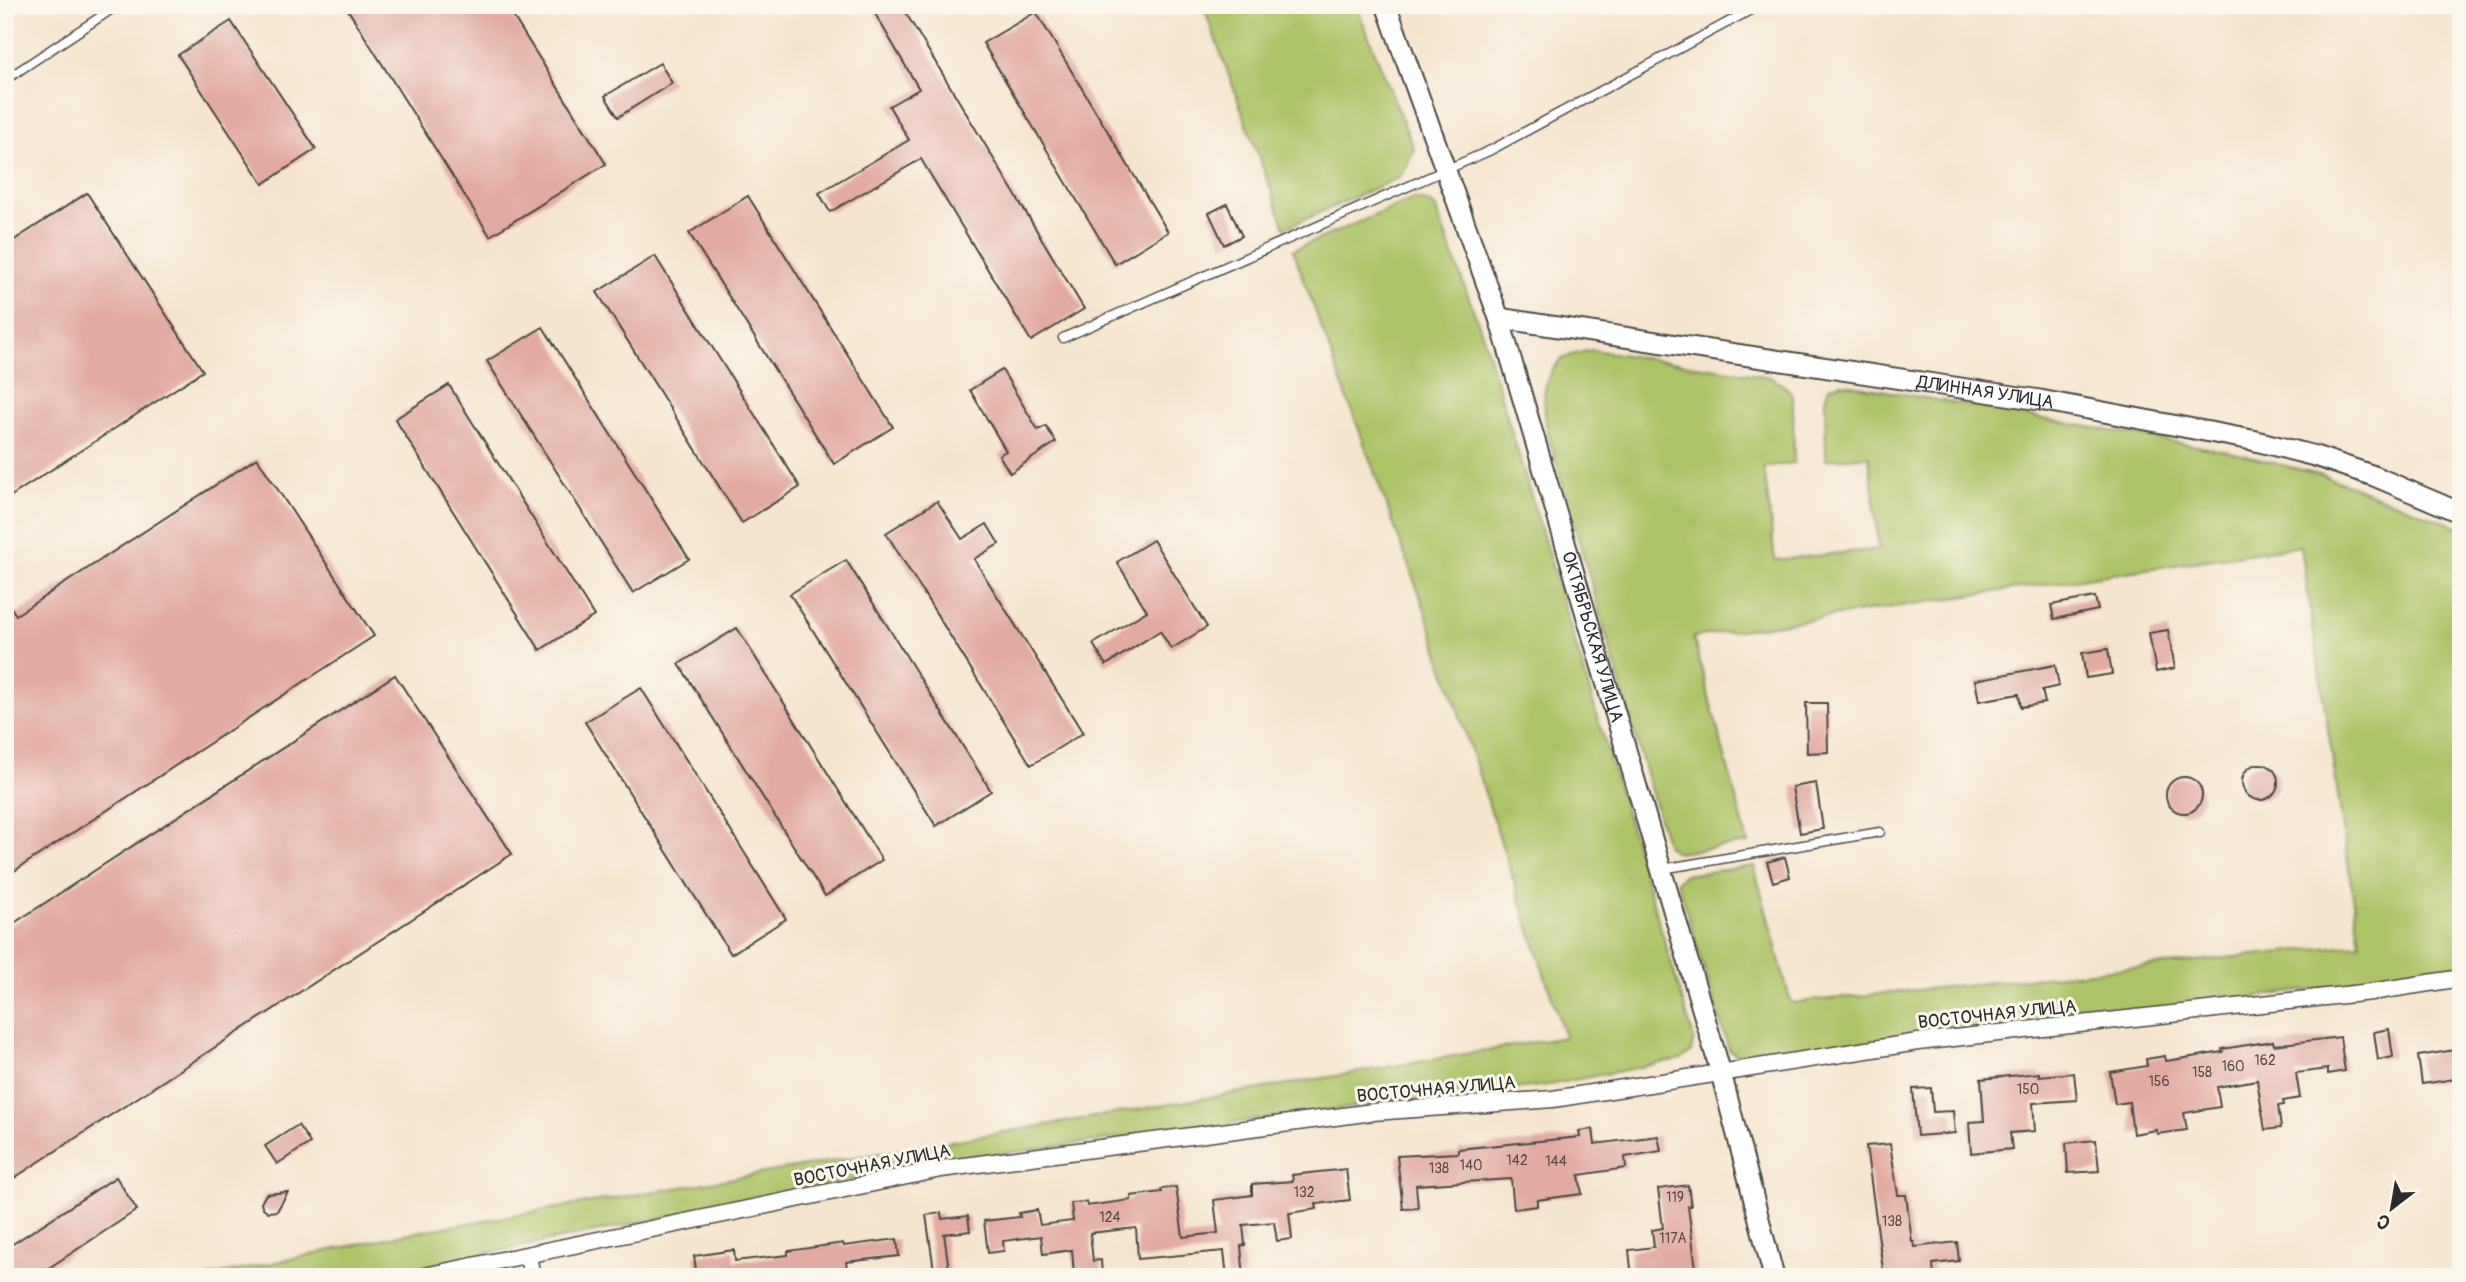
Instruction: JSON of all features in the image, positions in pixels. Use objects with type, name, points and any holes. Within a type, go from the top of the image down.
[{"type":"street","name":"ОКТЯБРЬСКАЯ УЛИЦА","points":[[1386,5],[1499,318],[1721,1073],[1774,1277]]},
{"type":"street","name":"ДЛИННАЯ УЛИЦА","points":[[1499,318],[2027,397],[2252,440],[2315,456],[2374,476],[2461,513]]},
{"type":"street","name":"ВОСТОЧНАЯ УЛИЦА","points":[[420,1277],[941,1169],[1373,1112],[1553,1099],[1918,1042],[2371,992],[2461,978]]},
{"type":"street","points":[[528,1256],[532,1277]]},
{"type":"lane","points":[[5,80],[118,5]]},
{"type":"lane","points":[[1063,338],[1491,150],[1760,5]]},
{"type":"lane","points":[[1661,869],[1880,832]]},
{"type":"green space","points":[[1203,5],[1356,5],[1414,149],[1405,170],[1398,178],[1285,228]]},
{"type":"green space","points":[[1413,199],[1428,202],[1435,207],[1483,336],[1694,1039],[1691,1052],[1682,1059],[1548,1085],[1331,1110],[945,1161],[371,1277],[208,1277],[410,1233],[1565,1037],[1425,610],[1293,250]]},
{"type":"green space","points":[[1592,350],[1770,377],[1787,388],[1793,397],[1794,463],[1764,467],[1775,560],[1879,549],[1869,456],[1826,460],[1825,399],[1829,387],[1841,383],[2230,452],[2322,475],[2461,528],[2461,969],[2369,983],[1744,1058],[1729,1050],[1677,881],[1684,875],[1754,866],[1791,1003],[2360,944],[2301,546],[1693,637],[1748,843],[1677,853],[1667,846],[1547,430],[1544,394],[1553,368],[1571,355]]},
{"type":"building","points":[[345,5],[506,5],[606,164],[490,236]]},
{"type":"building","points":[[870,5],[901,5],[1084,309],[1031,341],[921,159],[830,212],[819,193],[909,140],[889,106],[919,89]]},
{"type":"building","points":[[1036,12],[1168,232],[1115,264],[983,43]]},
{"type":"building","points":[[231,21],[316,149],[263,184],[178,55]]},
{"type":"building","points":[[660,63],[672,83],[618,117],[605,96]]},
{"type":"building","points":[[87,193],[203,371],[5,500],[5,246]]},
{"type":"building","points":[[748,196],[893,427],[834,464],[689,233]]},
{"type":"building","points":[[1227,204],[1242,236],[1224,245],[1209,213]]},
{"type":"building","points":[[655,256],[800,487],[742,523],[597,292]]},
{"type":"building","points":[[543,327],[689,559],[633,593],[487,361]]},
{"type":"building","points":[[1002,370],[1038,430],[1046,426],[1056,442],[1010,473],[999,455],[1006,451],[970,390]]},
{"type":"building","points":[[449,385],[594,616],[540,650],[395,419]]},
{"type":"building","points":[[257,458],[374,636],[5,877],[5,599],[16,615]]},
{"type":"building","points":[[937,501],[962,539],[987,524],[999,544],[974,559],[1083,733],[1031,765],[886,533]]},
{"type":"building","points":[[1153,540],[1207,627],[1171,649],[1160,631],[1106,665],[1093,644],[1147,611],[1117,562]]},
{"type":"building","points":[[846,560],[991,791],[936,826],[790,594]]},
{"type":"building","points":[[2095,597],[2098,610],[2054,619],[2051,605]]},
{"type":"building","points":[[737,628],[882,860],[825,896],[679,664]]},
{"type":"building","points":[[2168,630],[2175,668],[2156,672],[2149,633]]},
{"type":"building","points":[[2108,649],[2112,674],[2086,678],[2082,653]]},
{"type":"building","points":[[2055,665],[2059,686],[2042,690],[2045,703],[2021,707],[2019,694],[1979,701],[1975,680]]},
{"type":"building","points":[[395,675],[512,854],[5,1184],[5,929]]},
{"type":"building","points":[[641,688],[786,919],[731,954],[585,722]]},
{"type":"building","points":[[1806,703],[1827,703],[1828,752],[1807,753]]},
{"type":"building","points":[[2260,764],[2273,769],[2278,782],[2273,795],[2260,800],[2247,795],[2242,782],[2247,769]]},
{"type":"building","points":[[2184,777],[2197,782],[2202,795],[2197,808],[2184,813],[2171,808],[2166,795],[2171,782]]},
{"type":"building","points":[[1816,783],[1823,829],[1800,833],[1792,787]]},
{"type":"building","points":[[1785,857],[1790,877],[1773,882],[1767,862]]},
{"type":"building","points":[[2389,1029],[2393,1057],[2378,1060],[2374,1032]]},
{"type":"building","points":[[2340,1037],[2345,1071],[2328,1074],[2328,1069],[2296,1073],[2300,1098],[2283,1101],[2284,1105],[2278,1106],[2281,1128],[2265,1130],[2257,1080],[2217,1087],[2220,1107],[2184,1113],[2187,1130],[2157,1134],[2156,1130],[2133,1134],[2129,1102],[2115,1104],[2110,1072],[2147,1066],[2146,1059],[2165,1056],[2166,1061],[2273,1041],[2274,1045]]},
{"type":"building","points":[[2461,1049],[2461,1078],[2422,1084],[2418,1056]]},
{"type":"building","points":[[2039,1073],[2039,1076],[2074,1073],[2077,1100],[2033,1103],[2035,1131],[2010,1133],[2012,1149],[1971,1153],[1969,1122],[1984,1121],[1981,1079]]},
{"type":"building","points":[[1931,1088],[1933,1112],[1953,1111],[1955,1133],[1917,1136],[1913,1089]]},
{"type":"building","points":[[298,1125],[310,1143],[277,1164],[265,1146]]},
{"type":"building","points":[[1593,1129],[1595,1144],[1658,1136],[1661,1151],[1625,1157],[1626,1168],[1579,1175],[1582,1194],[1537,1200],[1537,1206],[1514,1209],[1511,1179],[1416,1185],[1418,1208],[1403,1209],[1397,1156],[1458,1153],[1458,1149],[1580,1137],[1579,1131]]},
{"type":"building","points":[[2096,1140],[2099,1171],[2068,1173],[2066,1143]]},
{"type":"building","points":[[1890,1144],[1898,1195],[1906,1195],[1912,1242],[1915,1247],[1957,1242],[1959,1261],[1933,1264],[1934,1277],[1884,1277],[1866,1146]]},
{"type":"building","points":[[1346,1169],[1350,1200],[1316,1204],[1317,1209],[1289,1213],[1292,1239],[1277,1241],[1274,1222],[1243,1225],[1245,1245],[1241,1246],[1244,1277],[1227,1277],[1224,1251],[1138,1259],[1136,1228],[1090,1233],[1093,1261],[1101,1260],[1102,1277],[1074,1275],[1072,1250],[1043,1254],[1041,1236],[1003,1241],[1004,1251],[988,1253],[984,1221],[1020,1217],[1019,1213],[1037,1210],[1040,1225],[1073,1221],[1071,1203],[1086,1202],[1087,1206],[1131,1200],[1131,1196],[1162,1192],[1161,1189],[1176,1187],[1183,1237],[1218,1233],[1214,1200],[1252,1195],[1252,1184],[1293,1181],[1292,1175]]},
{"type":"building","points":[[116,1177],[137,1210],[35,1277],[5,1277],[5,1249]]},
{"type":"building","points":[[1688,1185],[1697,1277],[1632,1277],[1629,1250],[1654,1247],[1652,1230],[1663,1228],[1658,1189]]},
{"type":"building","points":[[288,1192],[277,1211],[268,1212],[263,1208],[261,1203],[266,1194]]},
{"type":"building","points":[[941,1213],[942,1219],[968,1216],[970,1231],[944,1234],[950,1277],[935,1277],[926,1215]]},
{"type":"building","points":[[897,1239],[899,1256],[846,1262],[847,1270],[800,1277],[792,1277],[791,1274],[697,1277],[694,1256],[734,1250],[735,1261],[788,1255],[788,1251],[843,1243],[844,1246]]}]
